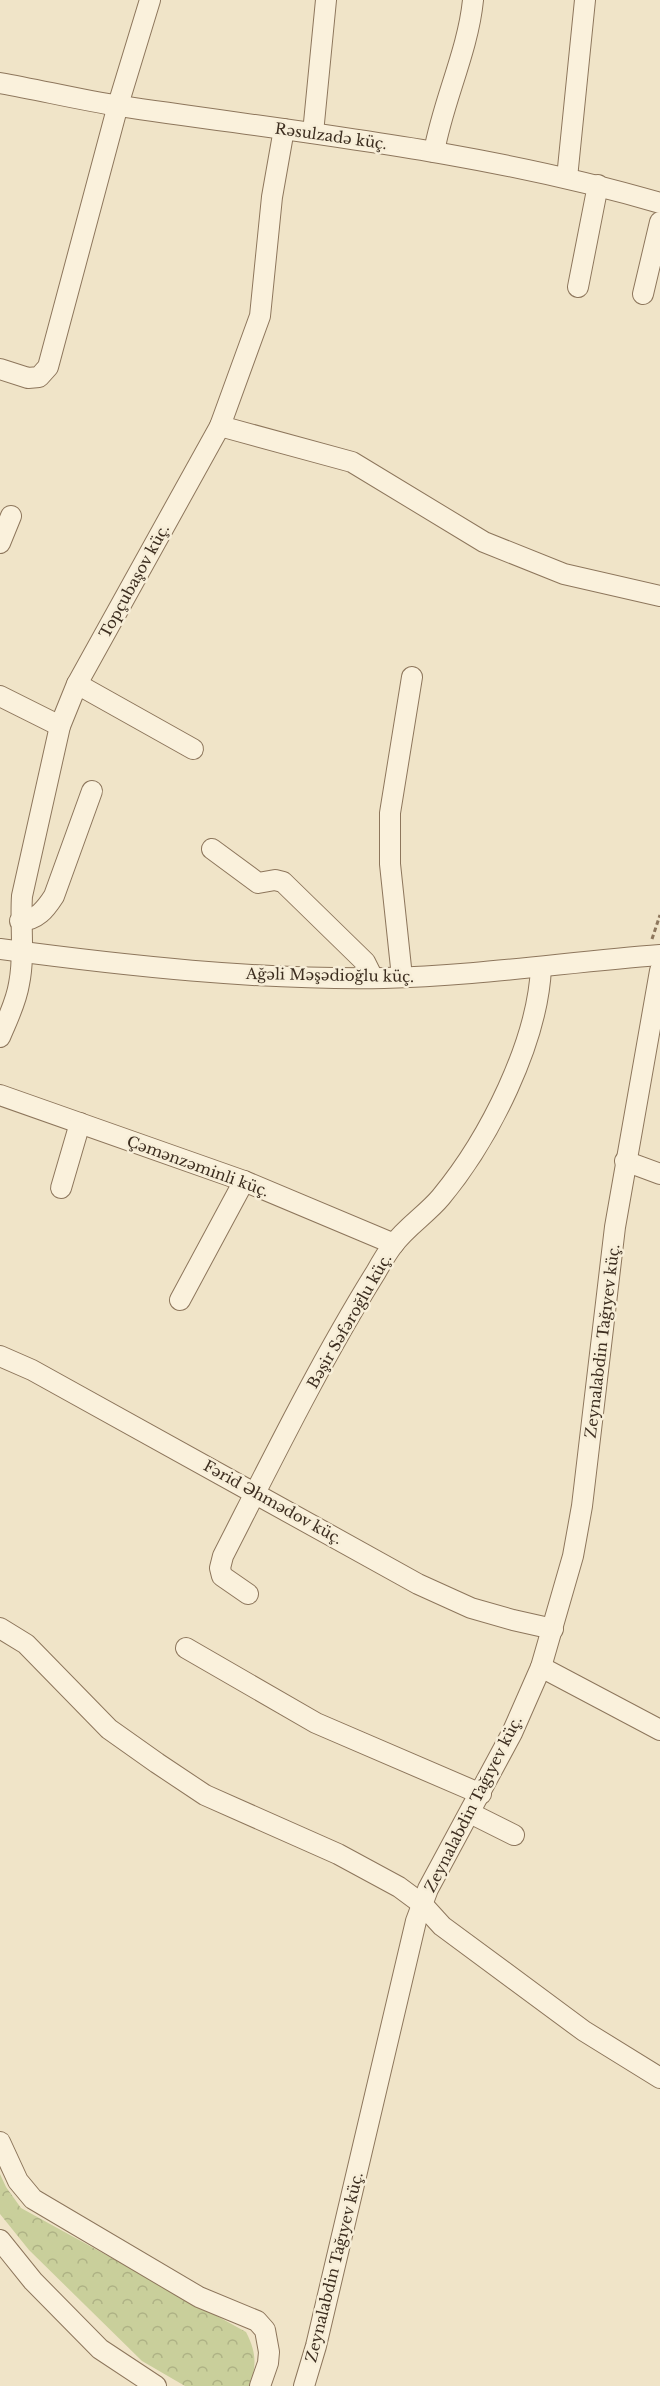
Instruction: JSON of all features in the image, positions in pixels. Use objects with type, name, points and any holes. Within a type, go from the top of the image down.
[{"type":"street","points":[[0,369],[28,378],[39,377],[48,367],[118,105],[150,0]]},
{"type":"street","points":[[313,133],[327,0]]},
{"type":"street","points":[[434,152],[441,116],[467,31],[473,0]]},
{"type":"street","points":[[567,178],[585,0]]},
{"type":"street","name":"Rəsulzadə küç.","points":[[0,83],[118,105],[313,133],[503,164],[598,185],[660,204]]},
{"type":"street","name":"Topçubaşov küç.","points":[[0,1037],[19,984],[22,952],[20,921],[22,896],[60,726],[77,684],[220,426],[260,316],[272,197],[284,129]]},
{"type":"street","points":[[578,287],[598,185]]},
{"type":"street","points":[[643,294],[660,222]]},
{"type":"street","points":[[220,426],[352,462],[484,542],[564,574],[660,596]]},
{"type":"street","points":[[0,543],[11,516]]},
{"type":"street","points":[[402,977],[390,864],[390,813],[412,677]]},
{"type":"street","points":[[77,684],[193,749]]},
{"type":"street","points":[[0,696],[60,726]]},
{"type":"street","points":[[20,921],[33,921],[47,908],[54,896],[92,791]]},
{"type":"street","points":[[212,849],[258,883],[275,880],[283,882],[365,962],[373,978]]},
{"type":"street","name":"Ağəli Məşədioğlu küç.","points":[[0,949],[233,974],[304,978],[402,977],[658,960]]},
{"type":"street","name":"Zeynalabdin Tağıyev küç.","points":[[304,2386],[316,2346],[416,1922],[437,1871],[481,1794],[512,1733],[541,1667],[573,1556],[582,1506],[615,1227],[658,960]]},
{"type":"street","name":"Bəşir Səfəroğlu küç.","points":[[248,1594],[222,1576],[220,1568],[223,1556],[355,1305],[394,1244],[441,1197],[494,1114],[527,1043],[540,988],[542,967]]},
{"type":"street","name":"Çəmənzəminli küç.","points":[[0,1095],[244,1181],[394,1244]]},
{"type":"street","points":[[61,1188],[80,1123]]},
{"type":"street","points":[[625,1161],[660,1174]]},
{"type":"street","points":[[180,1300],[244,1181]]},
{"type":"street","name":"Fərid Əhmədov küç.","points":[[0,1356],[32,1370],[256,1492],[418,1584],[471,1608],[553,1629]]},
{"type":"street","points":[[0,1628],[26,1644],[109,1729],[205,1795],[338,1854],[399,1887],[422,1904],[442,1926],[575,2024],[660,2078]]},
{"type":"street","points":[[186,1648],[316,1723],[481,1794]]},
{"type":"street","points":[[541,1667],[660,1730]]},
{"type":"street","points":[[470,1813],[514,1835]]},
{"type":"street","points":[[0,2142],[18,2181],[33,2199],[199,2296],[257,2321],[265,2330],[269,2352],[268,2363],[260,2386]]},
{"type":"street","points":[[0,2240],[33,2281],[100,2349],[156,2386]]},
{"type":"path","points":[[658,960],[652,935],[660,915]]},
{"type":"green space","points":[[0,2174],[21,2208],[246,2332],[254,2358],[254,2371],[250,2386],[185,2386],[142,2361],[29,2250],[0,2214]]}]
